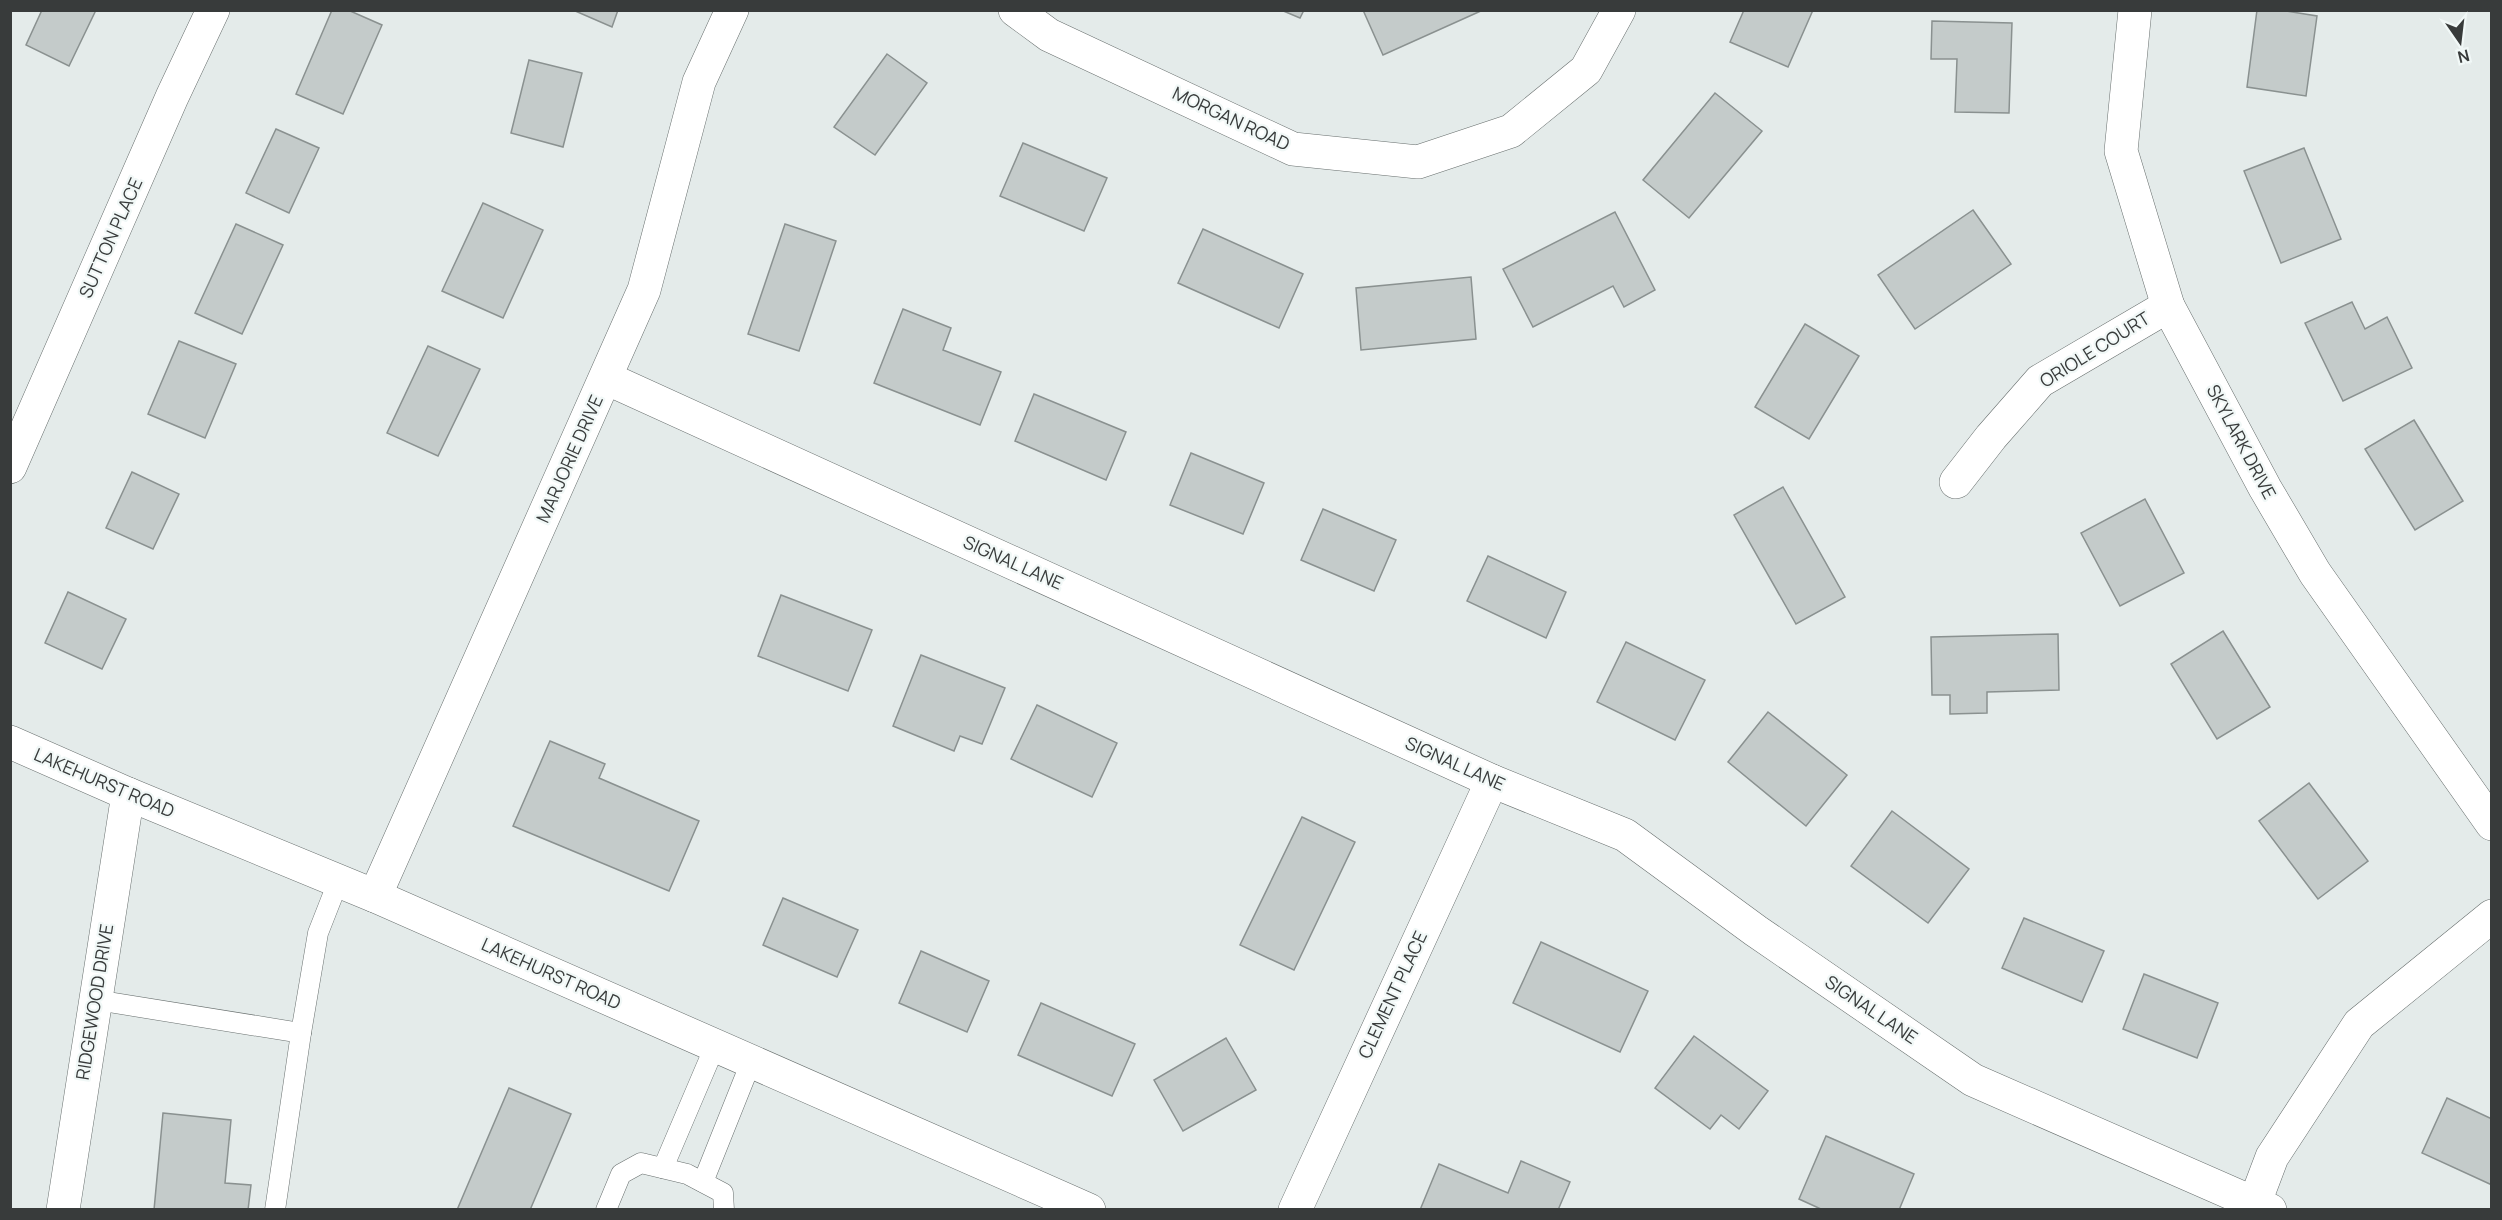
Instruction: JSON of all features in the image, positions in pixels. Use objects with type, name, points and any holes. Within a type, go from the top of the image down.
[{"type":"street","name":"SUTTON PLACE","points":[[10,467],[172,97],[213,10]]},
{"type":"street","name":"MARJORIE DRIVE","points":[[375,896],[644,290],[699,82],[732,10]]},
{"type":"street","name":"MORGAN ROAD","points":[[1016,10],[1049,35],[1293,149],[1418,162],[1511,131],[1586,70],[1619,10]]},
{"type":"street","name":"SKYLARK DRIVE","points":[[2135,10],[2121,151],[2168,306],[2265,488],[2315,573],[2492,824]]},
{"type":"street","name":"ORIOLE COURT","points":[[1956,482],[1991,437],[2040,381],[2168,306]]},
{"type":"street","name":"SIGNAL LANE","points":[[606,378],[1492,781],[1625,835],[1756,931],[1973,1080],[2259,1207]]},
{"type":"street","name":"LAKEHURST ROAD","points":[[10,742],[128,794],[375,896],[1089,1209]]},
{"type":"street","name":"CLEMENT PLACE","points":[[1295,1209],[1492,781]]},
{"type":"street","name":"RIDGEWOOD DRIVE","points":[[63,1209],[128,794]]},
{"type":"street","points":[[2259,1207],[2272,1157],[2359,1024],[2492,916]]},
{"type":"lane","points":[[275,1209],[318,933],[338,882]]},
{"type":"lane","points":[[96,1000],[301,1033]]},
{"type":"lane","points":[[663,1168],[715,1046]]},
{"type":"lane","points":[[703,1182],[751,1062]]},
{"type":"lane","points":[[606,1209],[621,1174],[641,1163],[687,1174],[723,1193],[724,1209]]},
{"type":"building","points":[[42,10],[96,10],[69,66],[26,45]]},
{"type":"building","points":[[332,10],[348,10],[382,25],[343,114],[296,94]]},
{"type":"building","points":[[573,10],[618,10],[612,27]]},
{"type":"building","points":[[1281,10],[1304,10],[1300,18]]},
{"type":"building","points":[[1363,10],[1483,10],[1383,55]]},
{"type":"building","points":[[1744,10],[1813,10],[1788,67],[1730,42]]},
{"type":"building","points":[[2257,10],[2279,10],[2317,16],[2306,96],[2247,87]]},
{"type":"building","points":[[1932,21],[2012,23],[2009,113],[1955,112],[1957,59],[1931,59]]},
{"type":"building","points":[[887,54],[927,83],[875,155],[834,127]]},
{"type":"building","points":[[529,60],[582,73],[563,147],[511,133]]},
{"type":"building","points":[[1715,93],[1762,131],[1689,218],[1643,180]]},
{"type":"building","points":[[276,129],[319,148],[289,213],[246,193]]},
{"type":"building","points":[[1023,143],[1107,178],[1084,231],[1000,196]]},
{"type":"building","points":[[2304,148],[2341,239],[2281,263],[2244,171]]},
{"type":"building","points":[[483,203],[543,230],[503,318],[442,291]]},
{"type":"building","points":[[1973,210],[2011,264],[1915,329],[1878,275]]},
{"type":"building","points":[[1615,212],[1655,290],[1624,307],[1613,286],[1533,327],[1503,269]]},
{"type":"building","points":[[236,224],[283,245],[242,334],[195,313]]},
{"type":"building","points":[[785,224],[836,241],[799,351],[748,334]]},
{"type":"building","points":[[1203,229],[1303,274],[1279,328],[1178,283]]},
{"type":"building","points":[[1471,277],[1476,339],[1361,350],[1356,288]]},
{"type":"building","points":[[2352,302],[2365,329],[2387,317],[2412,368],[2343,401],[2305,323]]},
{"type":"building","points":[[903,309],[951,328],[943,350],[1001,372],[980,425],[874,383]]},
{"type":"building","points":[[1805,324],[1859,356],[1809,439],[1755,407]]},
{"type":"building","points":[[179,341],[236,364],[205,438],[148,414]]},
{"type":"building","points":[[428,346],[480,369],[438,456],[387,433]]},
{"type":"building","points":[[1034,394],[1126,432],[1106,480],[1015,441]]},
{"type":"building","points":[[2414,420],[2463,501],[2415,530],[2365,449]]},
{"type":"building","points":[[1191,453],[1264,483],[1243,534],[1170,505]]},
{"type":"building","points":[[132,472],[179,494],[153,549],[106,528]]},
{"type":"building","points":[[1783,487],[1845,597],[1796,624],[1734,515]]},
{"type":"building","points":[[2145,499],[2184,573],[2120,606],[2081,533]]},
{"type":"building","points":[[1323,509],[1396,540],[1374,591],[1301,560]]},
{"type":"building","points":[[1488,556],[1566,592],[1546,638],[1467,601]]},
{"type":"building","points":[[68,592],[126,619],[102,669],[45,643]]},
{"type":"building","points":[[781,595],[872,630],[848,691],[758,656]]},
{"type":"building","points":[[2223,631],[2270,707],[2217,739],[2171,664]]},
{"type":"building","points":[[2058,634],[2059,690],[1987,692],[1987,713],[1950,714],[1950,695],[1932,695],[1931,637]]},
{"type":"building","points":[[1626,642],[1705,680],[1675,740],[1597,702]]},
{"type":"building","points":[[921,655],[1005,688],[982,744],[960,736],[954,751],[893,726]]},
{"type":"building","points":[[1037,705],[1117,743],[1092,797],[1011,759]]},
{"type":"building","points":[[1768,712],[1847,775],[1806,826],[1728,762]]},
{"type":"building","points":[[550,741],[605,764],[599,778],[699,821],[669,891],[513,826]]},
{"type":"building","points":[[2309,783],[2368,861],[2318,899],[2259,821]]},
{"type":"building","points":[[1892,811],[1969,869],[1928,923],[1851,866]]},
{"type":"building","points":[[1302,817],[1355,842],[1294,970],[1240,945]]},
{"type":"building","points":[[783,898],[858,930],[837,977],[763,945]]},
{"type":"building","points":[[2024,918],[2104,951],[2082,1002],[2002,968]]},
{"type":"building","points":[[1541,942],[1648,991],[1620,1052],[1513,1003]]},
{"type":"building","points":[[921,951],[989,981],[967,1032],[899,1003]]},
{"type":"building","points":[[2144,974],[2218,1003],[2197,1058],[2123,1029]]},
{"type":"building","points":[[1041,1003],[1135,1044],[1112,1096],[1018,1055]]},
{"type":"building","points":[[1694,1036],[1768,1091],[1739,1129],[1721,1115],[1710,1129],[1655,1088]]},
{"type":"building","points":[[1226,1038],[1256,1090],[1183,1131],[1154,1080]]},
{"type":"building","points":[[509,1088],[571,1114],[530,1210],[457,1210]]},
{"type":"building","points":[[2447,1098],[2492,1119],[2492,1185],[2422,1153]]},
{"type":"building","points":[[163,1113],[231,1120],[225,1183],[251,1185],[248,1210],[154,1210]]},
{"type":"building","points":[[1826,1136],[1914,1174],[1899,1210],[1823,1210],[1799,1199]]},
{"type":"building","points":[[1521,1161],[1570,1182],[1558,1210],[1420,1210],[1439,1164],[1508,1193]]}]
